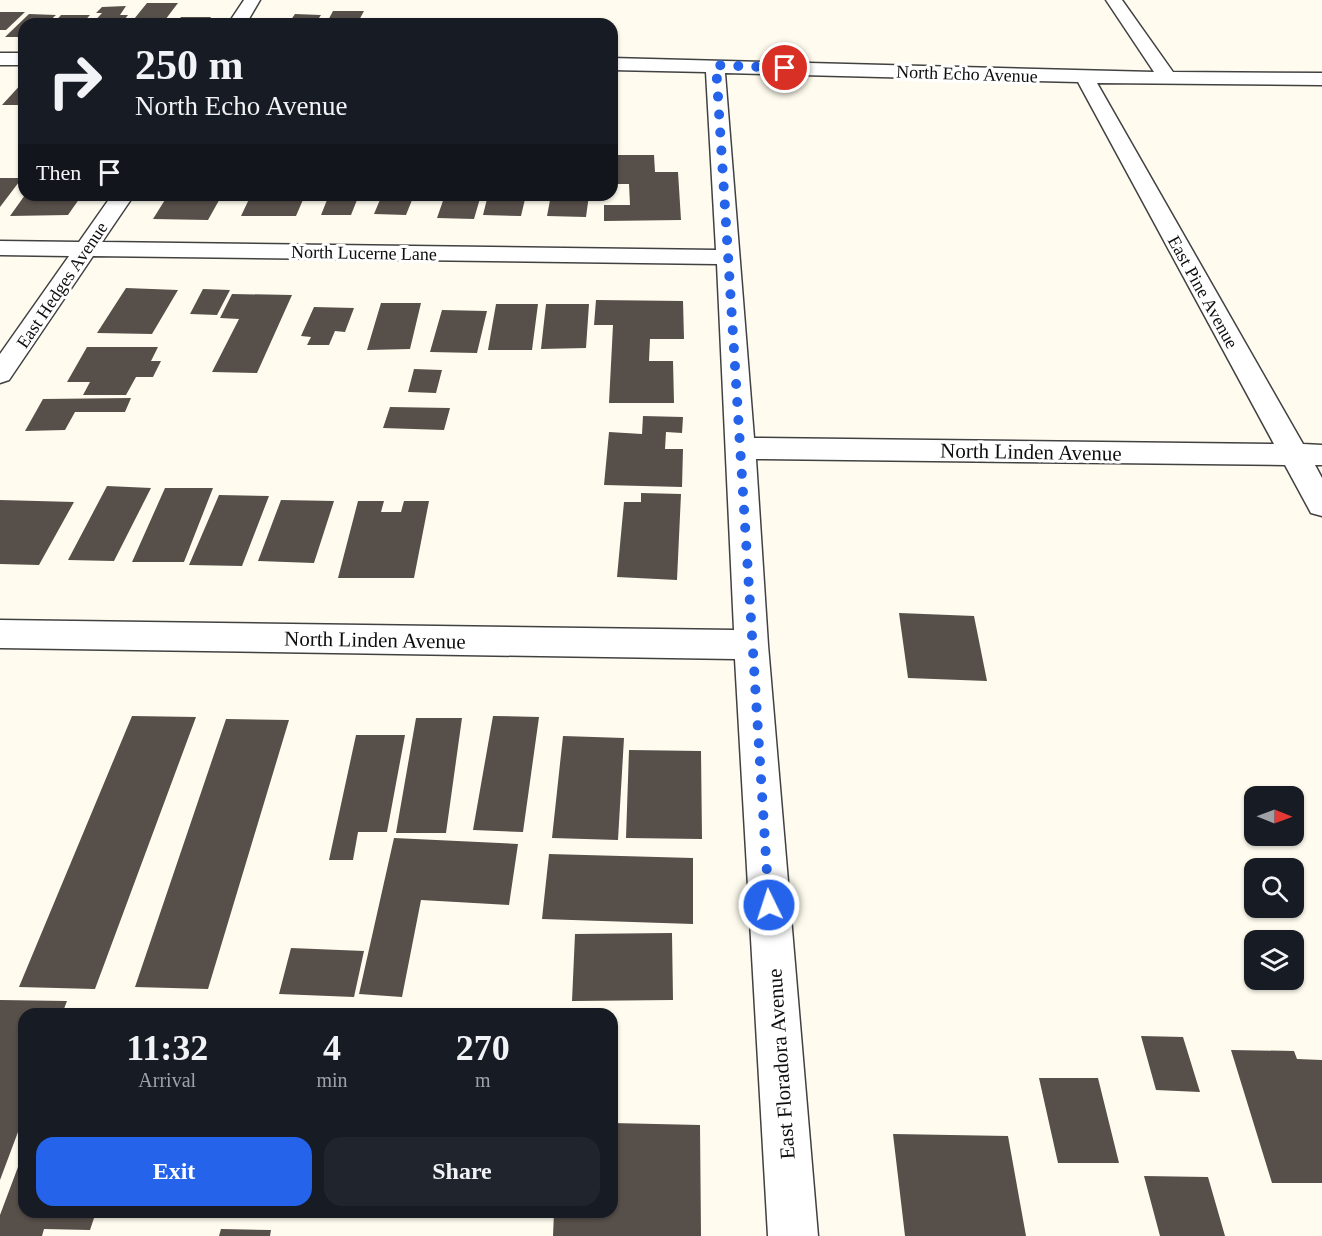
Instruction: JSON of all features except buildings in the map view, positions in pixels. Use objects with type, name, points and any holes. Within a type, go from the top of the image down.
[{"type":"street","points":[[241,18],[252,0]]},
{"type":"street","points":[[1114,0],[1168,78]]},
{"type":"street","points":[[0,58],[18,59]]},
{"type":"street","name":"North Echo Avenue","points":[[618,64],[1084,77],[1322,79]]},
{"type":"street","name":"East Floradora Avenue","points":[[716,65],[741,448],[751,645],[794,1236]]},
{"type":"street","name":"East Pine Avenue","points":[[1084,77],[1322,505]]},
{"type":"street","name":"East Hedges Avenue","points":[[0,374],[119,201]]},
{"type":"street","name":"North Lucerne Lane","points":[[0,248],[728,257]]},
{"type":"street","name":"North Linden Avenue","points":[[741,448],[1322,455]]},
{"type":"street","name":"North Linden Avenue","points":[[0,634],[751,645]]},
{"type":"route","points":[[769,905],[716,65],[785,68]]}]
